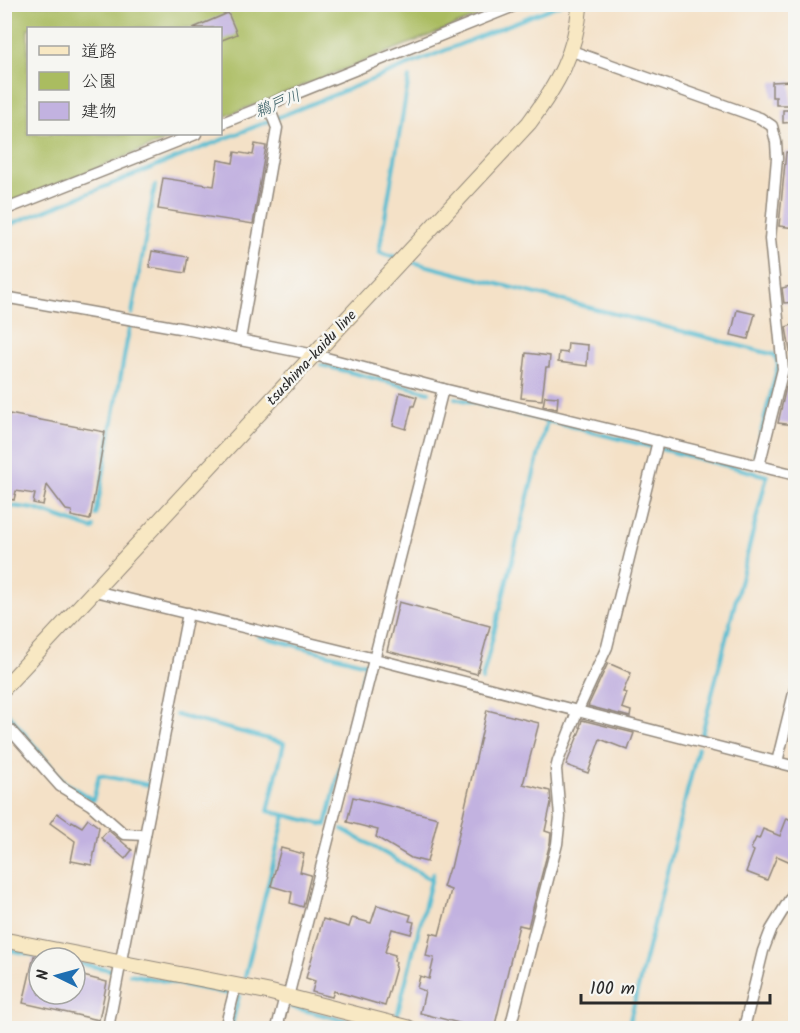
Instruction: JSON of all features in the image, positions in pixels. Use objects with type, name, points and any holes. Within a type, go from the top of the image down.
[{"type":"main road","name":"tsushima-kaidu line","points":[[4,688],[530,123],[548,97],[572,51],[583,7]]},
{"type":"main road","points":[[4,940],[287,996],[409,1029]]},
{"type":"street","points":[[222,123],[269,107],[519,4]]},
{"type":"street","points":[[572,51],[760,118],[772,126],[777,158],[770,239],[783,369],[759,466]]},
{"type":"street","points":[[240,340],[276,125],[269,107]]},
{"type":"street","points":[[4,210],[193,135]]},
{"type":"street","points":[[4,297],[315,355],[795,475]]},
{"type":"street","points":[[783,369],[795,367]]},
{"type":"street","points":[[277,1029],[375,659],[443,388]]},
{"type":"street","points":[[510,1029],[557,844],[560,817],[558,761],[577,712],[608,646],[658,441]]},
{"type":"street","points":[[95,591],[375,659],[795,767]]},
{"type":"street","points":[[108,1029],[188,613]]},
{"type":"street","points":[[777,762],[795,685]]},
{"type":"street","points":[[4,723],[60,786],[91,805],[124,834],[145,835]]},
{"type":"street","points":[[744,1029],[763,951],[771,930],[795,890]]},
{"type":"street","points":[[225,1029],[236,985]]},
{"type":"green space","points":[[5,5],[507,5],[222,118],[222,27],[27,27],[27,135],[180,135],[5,205]]},
{"type":"building","points":[[228,13],[237,34],[222,40],[222,27],[195,27]]},
{"type":"building","points":[[791,81],[791,105],[776,105],[776,97],[772,97],[772,82]]},
{"type":"building","points":[[783,110],[795,110],[795,122],[783,123]]},
{"type":"building","points":[[255,144],[266,146],[253,224],[158,209],[163,178],[214,186],[218,160],[233,163],[235,152],[253,155]]},
{"type":"building","points":[[786,152],[795,153],[792,195],[795,196],[795,228],[779,226]]},
{"type":"building","points":[[152,251],[188,257],[185,273],[149,267]]},
{"type":"building","points":[[795,285],[795,302],[784,303],[782,288]]},
{"type":"building","points":[[737,310],[755,314],[748,339],[731,335]]},
{"type":"building","points":[[795,324],[795,357],[791,357],[786,327]]},
{"type":"building","points":[[568,343],[588,345],[587,366],[558,362],[559,352],[567,353]]},
{"type":"building","points":[[526,353],[550,356],[549,367],[546,367],[542,400],[521,398]]},
{"type":"building","points":[[786,387],[795,388],[795,425],[778,423]]},
{"type":"building","points":[[400,392],[417,397],[412,406],[406,429],[393,425]]},
{"type":"building","points":[[545,396],[558,397],[557,409],[543,406]]},
{"type":"building","points":[[9,414],[105,432],[90,520],[71,516],[72,511],[66,510],[47,485],[43,505],[33,503],[35,494],[16,491],[14,500],[4,498],[4,437]]},
{"type":"building","points":[[399,602],[490,626],[477,674],[387,651]]},
{"type":"building","points":[[608,663],[631,673],[623,692],[627,693],[622,708],[631,711],[630,717],[588,706]]},
{"type":"building","points":[[487,710],[539,723],[523,784],[550,791],[551,803],[545,831],[551,833],[550,843],[528,927],[519,925],[494,1029],[482,1029],[420,1013],[425,991],[417,988],[420,976],[429,979],[434,958],[426,956],[431,933],[439,935],[451,890],[443,887],[449,868],[451,868]]},
{"type":"building","points":[[582,720],[634,733],[628,750],[600,739],[588,773],[566,765]]},
{"type":"building","points":[[353,797],[438,818],[427,862],[411,858],[376,837],[378,830],[347,822]]},
{"type":"building","points":[[57,813],[71,823],[72,821],[82,827],[88,819],[99,827],[92,865],[71,861],[75,841],[50,823]]},
{"type":"building","points":[[787,818],[795,822],[792,839],[795,841],[795,864],[777,856],[767,880],[746,872],[756,838],[759,839],[763,829],[780,836]]},
{"type":"building","points":[[108,830],[132,850],[125,859],[101,838]]},
{"type":"building","points":[[281,848],[304,854],[300,872],[311,875],[303,907],[290,903],[292,892],[271,886]]},
{"type":"building","points":[[377,905],[411,915],[409,921],[414,922],[411,934],[392,929],[385,952],[395,955],[396,967],[385,1006],[334,991],[332,997],[312,992],[315,981],[306,978],[323,919],[349,927],[352,918],[371,923]]},
{"type":"building","points":[[87,977],[107,982],[99,1020],[36,1006],[87,1006]]},
{"type":"building","points":[[27,986],[27,1004],[23,1003]]},
{"type":"waterway","name":"鵜戸川","points":[[4,227],[561,4]]},
{"type":"waterway","points":[[396,257],[379,252],[409,78]]},
{"type":"waterway","points":[[132,314],[155,185]]},
{"type":"waterway","points":[[412,262],[775,355],[778,365],[755,456]]},
{"type":"waterway","points":[[96,515],[130,324]]},
{"type":"waterway","points":[[789,362],[796,361]]},
{"type":"waterway","points":[[321,365],[429,392]]},
{"type":"waterway","points":[[455,398],[652,447]]},
{"type":"waterway","points":[[482,680],[547,421]]},
{"type":"waterway","points":[[661,449],[767,476],[701,738]]},
{"type":"waterway","points":[[4,505],[35,509],[93,529],[94,527]]},
{"type":"waterway","points":[[259,636],[366,664],[326,825],[285,815]]},
{"type":"waterway","points":[[5,710],[64,782],[93,800],[99,775],[149,785],[155,756]]},
{"type":"waterway","points":[[176,715],[284,743],[268,811],[285,815],[245,977]]},
{"type":"waterway","points":[[628,1028],[698,748]]},
{"type":"waterway","points":[[342,829],[432,880]]},
{"type":"waterway","points":[[397,1016],[433,873]]},
{"type":"waterway","points":[[4,949],[27,954]]},
{"type":"waterway","points":[[87,965],[111,970]]},
{"type":"waterway","points":[[130,974],[230,994]]},
{"type":"waterway","points":[[231,1028],[239,996]]},
{"type":"waterway","points":[[291,1007],[376,1028]]}]
